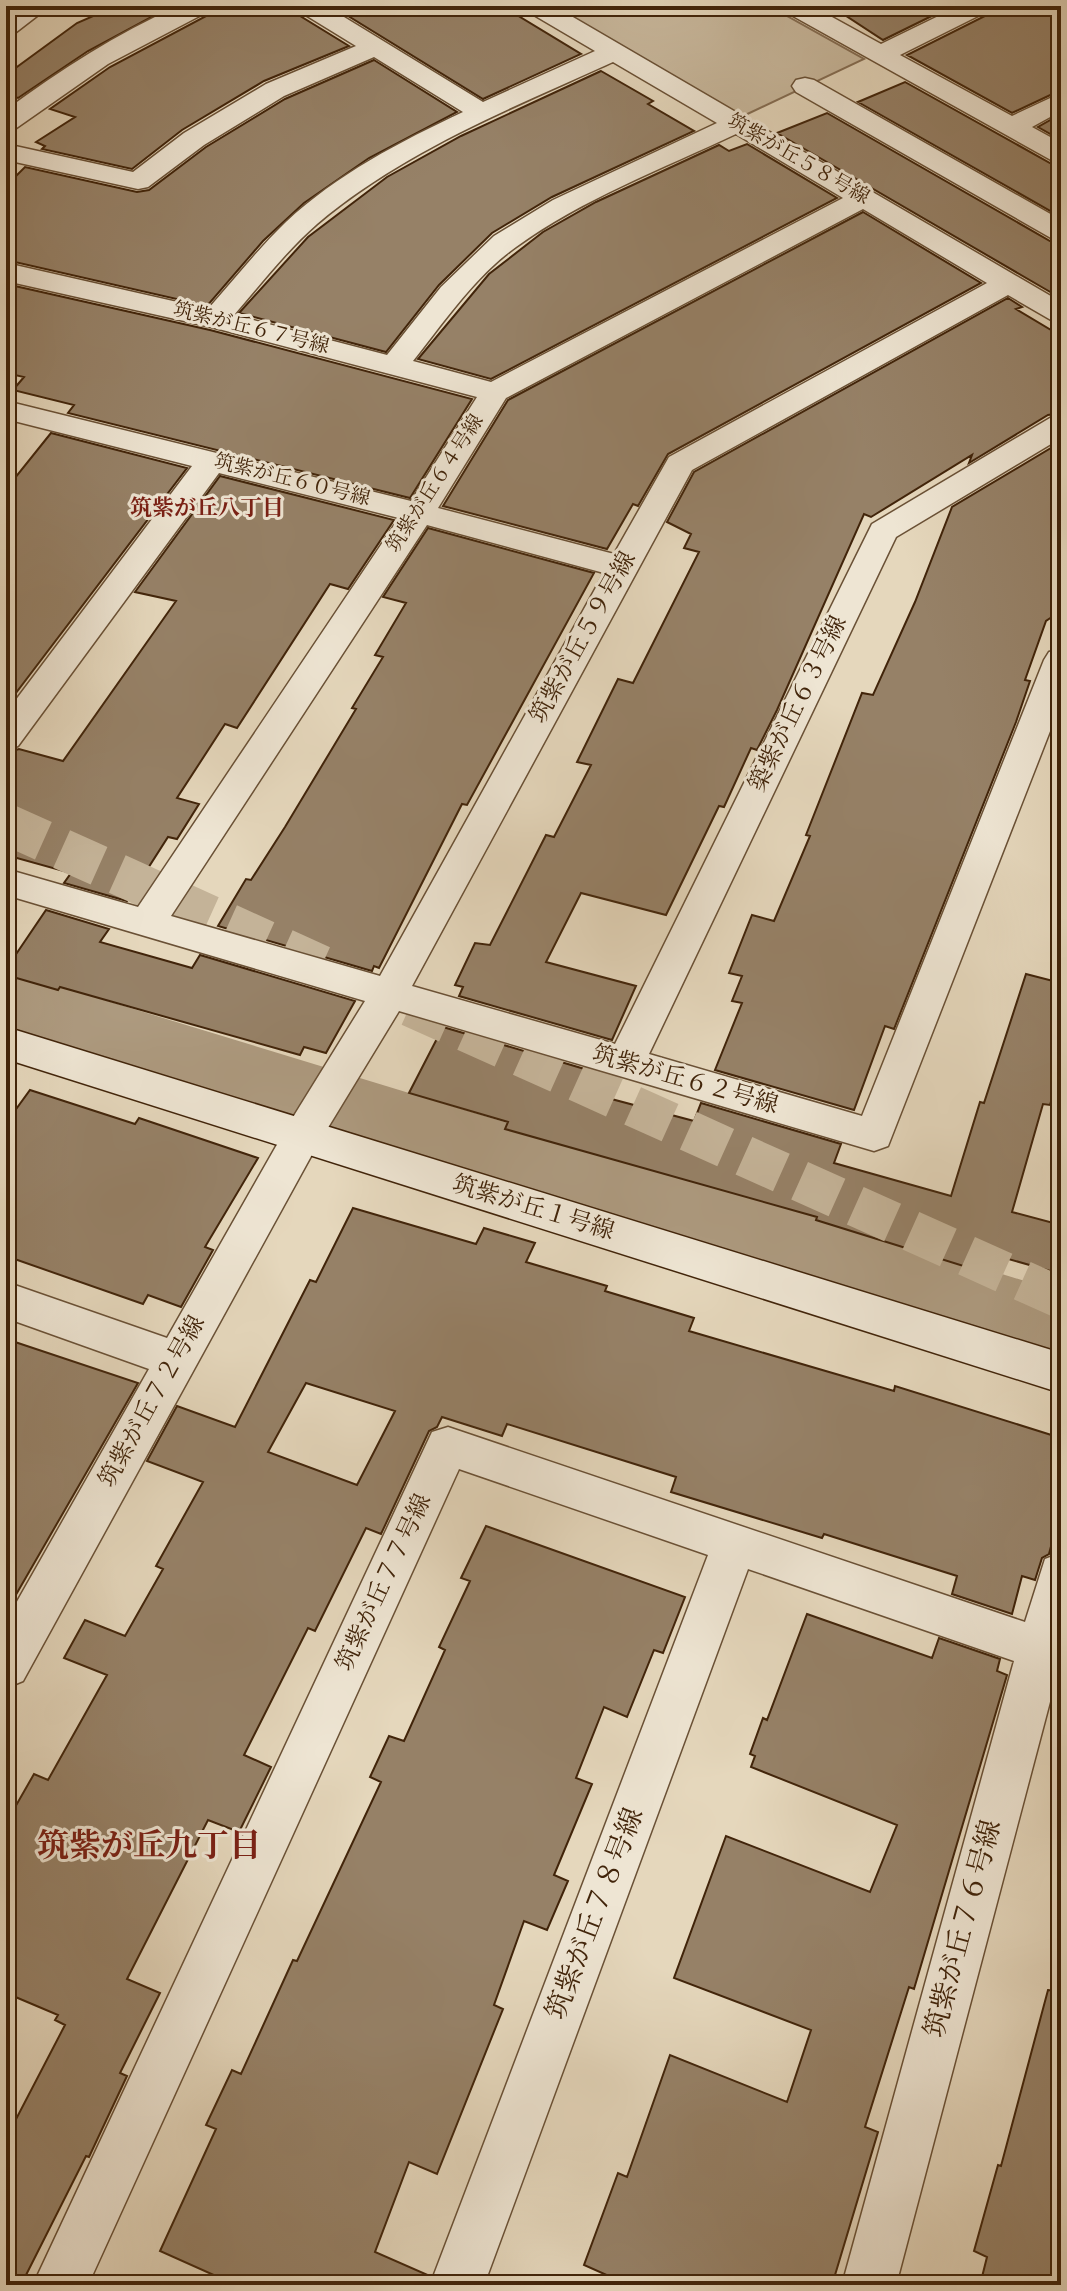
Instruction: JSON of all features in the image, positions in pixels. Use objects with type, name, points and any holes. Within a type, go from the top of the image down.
[{"type":"street","points":[[6,28],[37,6]]},
{"type":"street","points":[[6,123],[61,81],[164,21],[200,6]]},
{"type":"street","points":[[308,6],[482,112]]},
{"type":"street","name":"筑紫が丘５８号線","points":[[536,6],[1061,314]]},
{"type":"street","points":[[793,6],[1061,154]]},
{"type":"street","points":[[880,55],[979,6]]},
{"type":"street","points":[[6,152],[138,181],[194,139],[275,90],[375,47]]},
{"type":"street","points":[[215,319],[308,218],[384,163],[482,112],[614,52]]},
{"type":"street","points":[[805,86],[1061,232]]},
{"type":"street","points":[[1011,127],[1061,101]]},
{"type":"street","points":[[394,366],[451,293],[504,242],[563,206],[736,124]]},
{"type":"street","name":"筑紫が丘６４号線","points":[[147,923],[419,513],[495,392],[863,198]]},
{"type":"street","name":"筑紫が丘６７号線","points":[[6,272],[215,319],[495,392]]},
{"type":"street","name":"筑紫が丘５９号線","points":[[301,1138],[388,996],[680,464],[1008,283]]},
{"type":"street","name":"筑紫が丘６０号線","points":[[11,419],[212,461],[623,567]]},
{"type":"street","name":"築紫が丘６３号線","points":[[625,1064],[883,531],[1061,425]]},
{"type":"street","points":[[6,738],[212,461]]},
{"type":"street","name":"筑紫が丘６２号線","points":[[6,882],[388,996],[874,1135],[1061,660]]},
{"type":"street","name":"筑紫が丘１号線","points":[[6,1043],[301,1138],[1061,1373]]},
{"type":"street","name":"筑紫が丘７２号線","points":[[6,1666],[301,1138]]},
{"type":"street","points":[[6,1300],[176,1360]]},
{"type":"street","name":"筑紫が丘７７号線","points":[[60,2285],[448,1446],[1039,1648]]},
{"type":"street","name":"筑紫が丘７８号線","points":[[457,2285],[735,1544]]},
{"type":"street","name":"筑紫が丘７６号線","points":[[869,2285],[1061,1574]]},
{"type":"shaded area","points":[[553,6],[769,6],[864,59],[741,117]]},
{"type":"building","points":[[116,6],[172,6],[88,51],[18,98],[6,94],[6,75],[77,23]]},
{"type":"building","points":[[216,6],[292,6],[297,14],[349,46],[264,81],[182,130],[132,169],[42,149],[45,146],[36,142],[75,117],[50,109],[110,67],[210,14]]},
{"type":"building","points":[[332,6],[502,6],[581,54],[483,99]]},
{"type":"building","points":[[831,6],[952,6],[883,40]]},
{"type":"building","points":[[995,6],[1061,6],[1061,90],[1012,113],[907,55],[989,14]]},
{"type":"building","points":[[374,60],[457,112],[369,158],[304,203],[263,241],[207,306],[6,260],[6,186],[25,167],[137,192],[149,190],[206,147],[285,99]]},
{"type":"building","points":[[601,71],[653,101],[648,104],[694,131],[552,197],[492,233],[439,285],[386,352],[239,313],[308,237],[387,177],[461,136]]},
{"type":"building","points":[[905,82],[1050,163],[1061,165],[1061,217],[858,102]]},
{"type":"building","points":[[827,113],[1050,241],[1061,243],[1061,289],[1052,293],[777,133]]},
{"type":"building","points":[[1061,114],[1061,140],[1038,127]]},
{"type":"building","points":[[747,144],[837,198],[491,379],[418,359],[489,274],[543,232],[596,202],[719,145],[729,151]]},
{"type":"building","points":[[863,212],[981,283],[668,454],[638,506],[633,504],[607,549],[443,506],[508,400]]},
{"type":"building","points":[[6,284],[210,330],[472,399],[410,498],[68,413],[74,405],[13,390],[24,377],[6,373]]},
{"type":"building","points":[[1008,298],[1022,307],[1016,309],[1061,336],[1061,413],[1048,415],[969,463],[972,455],[871,517],[864,514],[777,710],[757,750],[751,748],[724,807],[719,806],[666,915],[581,893],[546,962],[636,986],[612,1040],[459,996],[463,987],[455,985],[475,943],[490,945],[546,835],[554,837],[591,765],[577,762],[618,679],[633,683],[699,552],[684,548],[691,534],[667,522],[694,472]]},
{"type":"building","points":[[51,433],[187,468],[6,706],[6,489]]},
{"type":"building","points":[[1061,442],[1061,611],[1046,621],[1025,680],[1030,681],[1016,722],[894,1029],[885,1026],[854,1110],[715,1070],[742,1003],[732,1001],[742,976],[729,973],[752,915],[774,921],[810,836],[806,835],[862,693],[873,695],[915,602],[952,507]]},
{"type":"building","points":[[220,476],[394,520],[348,589],[330,584],[237,728],[225,724],[177,798],[199,804],[177,839],[168,837],[127,901],[64,883],[71,873],[6,855],[6,753],[19,749],[63,761],[176,601],[135,592]]},
{"type":"building","points":[[428,528],[594,573],[467,805],[462,804],[379,968],[374,966],[372,971],[218,926],[246,879],[251,880],[285,827],[356,709],[352,708],[383,657],[375,655],[406,603],[383,597]]},
{"type":"building","points":[[46,910],[109,929],[100,942],[192,968],[200,955],[355,1001],[326,1053],[304,1047],[300,1055],[60,987],[58,990],[6,975],[6,969]]},
{"type":"building","points":[[1026,974],[1061,983],[1061,1067],[1050,1105],[1043,1104],[1012,1212],[1061,1225],[1061,1274],[991,1254],[986,1273],[816,1220],[817,1217],[505,1129],[508,1122],[409,1093],[443,1027],[598,1073],[589,1093],[694,1121],[701,1103],[841,1144],[834,1163],[951,1196],[980,1102],[984,1103]]},
{"type":"building","points":[[30,1090],[135,1124],[139,1118],[258,1158],[205,1247],[213,1250],[181,1307],[148,1295],[143,1304],[6,1256],[6,1123]]},
{"type":"building","points":[[353,1208],[476,1244],[484,1228],[535,1243],[526,1262],[607,1286],[605,1291],[694,1318],[689,1331],[894,1391],[895,1386],[1061,1438],[1061,1508],[1049,1554],[1042,1558],[1035,1580],[1022,1576],[1012,1614],[952,1594],[957,1576],[824,1534],[822,1538],[671,1492],[676,1477],[507,1424],[502,1436],[442,1417],[437,1427],[429,1431],[381,1534],[366,1528],[315,1631],[308,1628],[244,1755],[271,1767],[239,1832],[208,1820],[127,1979],[160,1993],[120,2073],[127,2076],[89,2157],[86,2156],[21,2285],[6,2285],[6,2125],[13,2125],[65,2025],[55,2020],[58,2015],[6,1993],[6,1823],[34,1774],[48,1780],[107,1675],[64,1658],[85,1620],[125,1636],[163,1569],[156,1566],[203,1482],[147,1461],[177,1406],[235,1427],[310,1280],[316,1282]],"holes":[[[306,1383],[395,1411],[357,1485],[268,1452]]]},
{"type":"building","points":[[6,1339],[138,1383],[6,1612]]},
{"type":"building","points":[[486,1526],[685,1597],[663,1653],[654,1650],[627,1717],[604,1707],[576,1778],[592,1784],[554,1875],[568,1881],[547,1930],[524,1921],[494,2005],[503,2009],[437,2174],[409,2162],[375,2252],[430,2276],[427,2285],[236,2285],[160,2251],[216,2129],[206,2125],[232,2070],[241,2074],[381,1782],[370,1777],[389,1736],[404,1741],[445,1650],[439,1647],[470,1581],[461,1578]]},
{"type":"building","points":[[807,1614],[932,1658],[939,1638],[1000,1659],[997,1671],[1007,1675],[914,1989],[909,1987],[865,2127],[878,2132],[832,2285],[629,2285],[584,2265],[618,2173],[627,2177],[670,2055],[787,2102],[811,2030],[674,1978],[726,1836],[870,1892],[897,1825],[751,1767],[755,1756],[750,1754],[763,1718],[767,1720]]},
{"type":"building","points":[[1048,1990],[1061,1992],[1061,2285],[980,2285],[987,2257],[974,2251],[998,2165],[1001,2166]]},
{"type":"waterway","points":[[6,1003],[1061,1332]]},
{"type":"tunnel","points":[[6,824],[333,971]]},
{"type":"tunnel","points":[[410,1006],[1061,1298]]},
{"type":"district","name":"筑紫が丘八丁目","points":[[207,509]]},
{"type":"district","name":"筑紫が丘九丁目","points":[[149,1848]]}]
